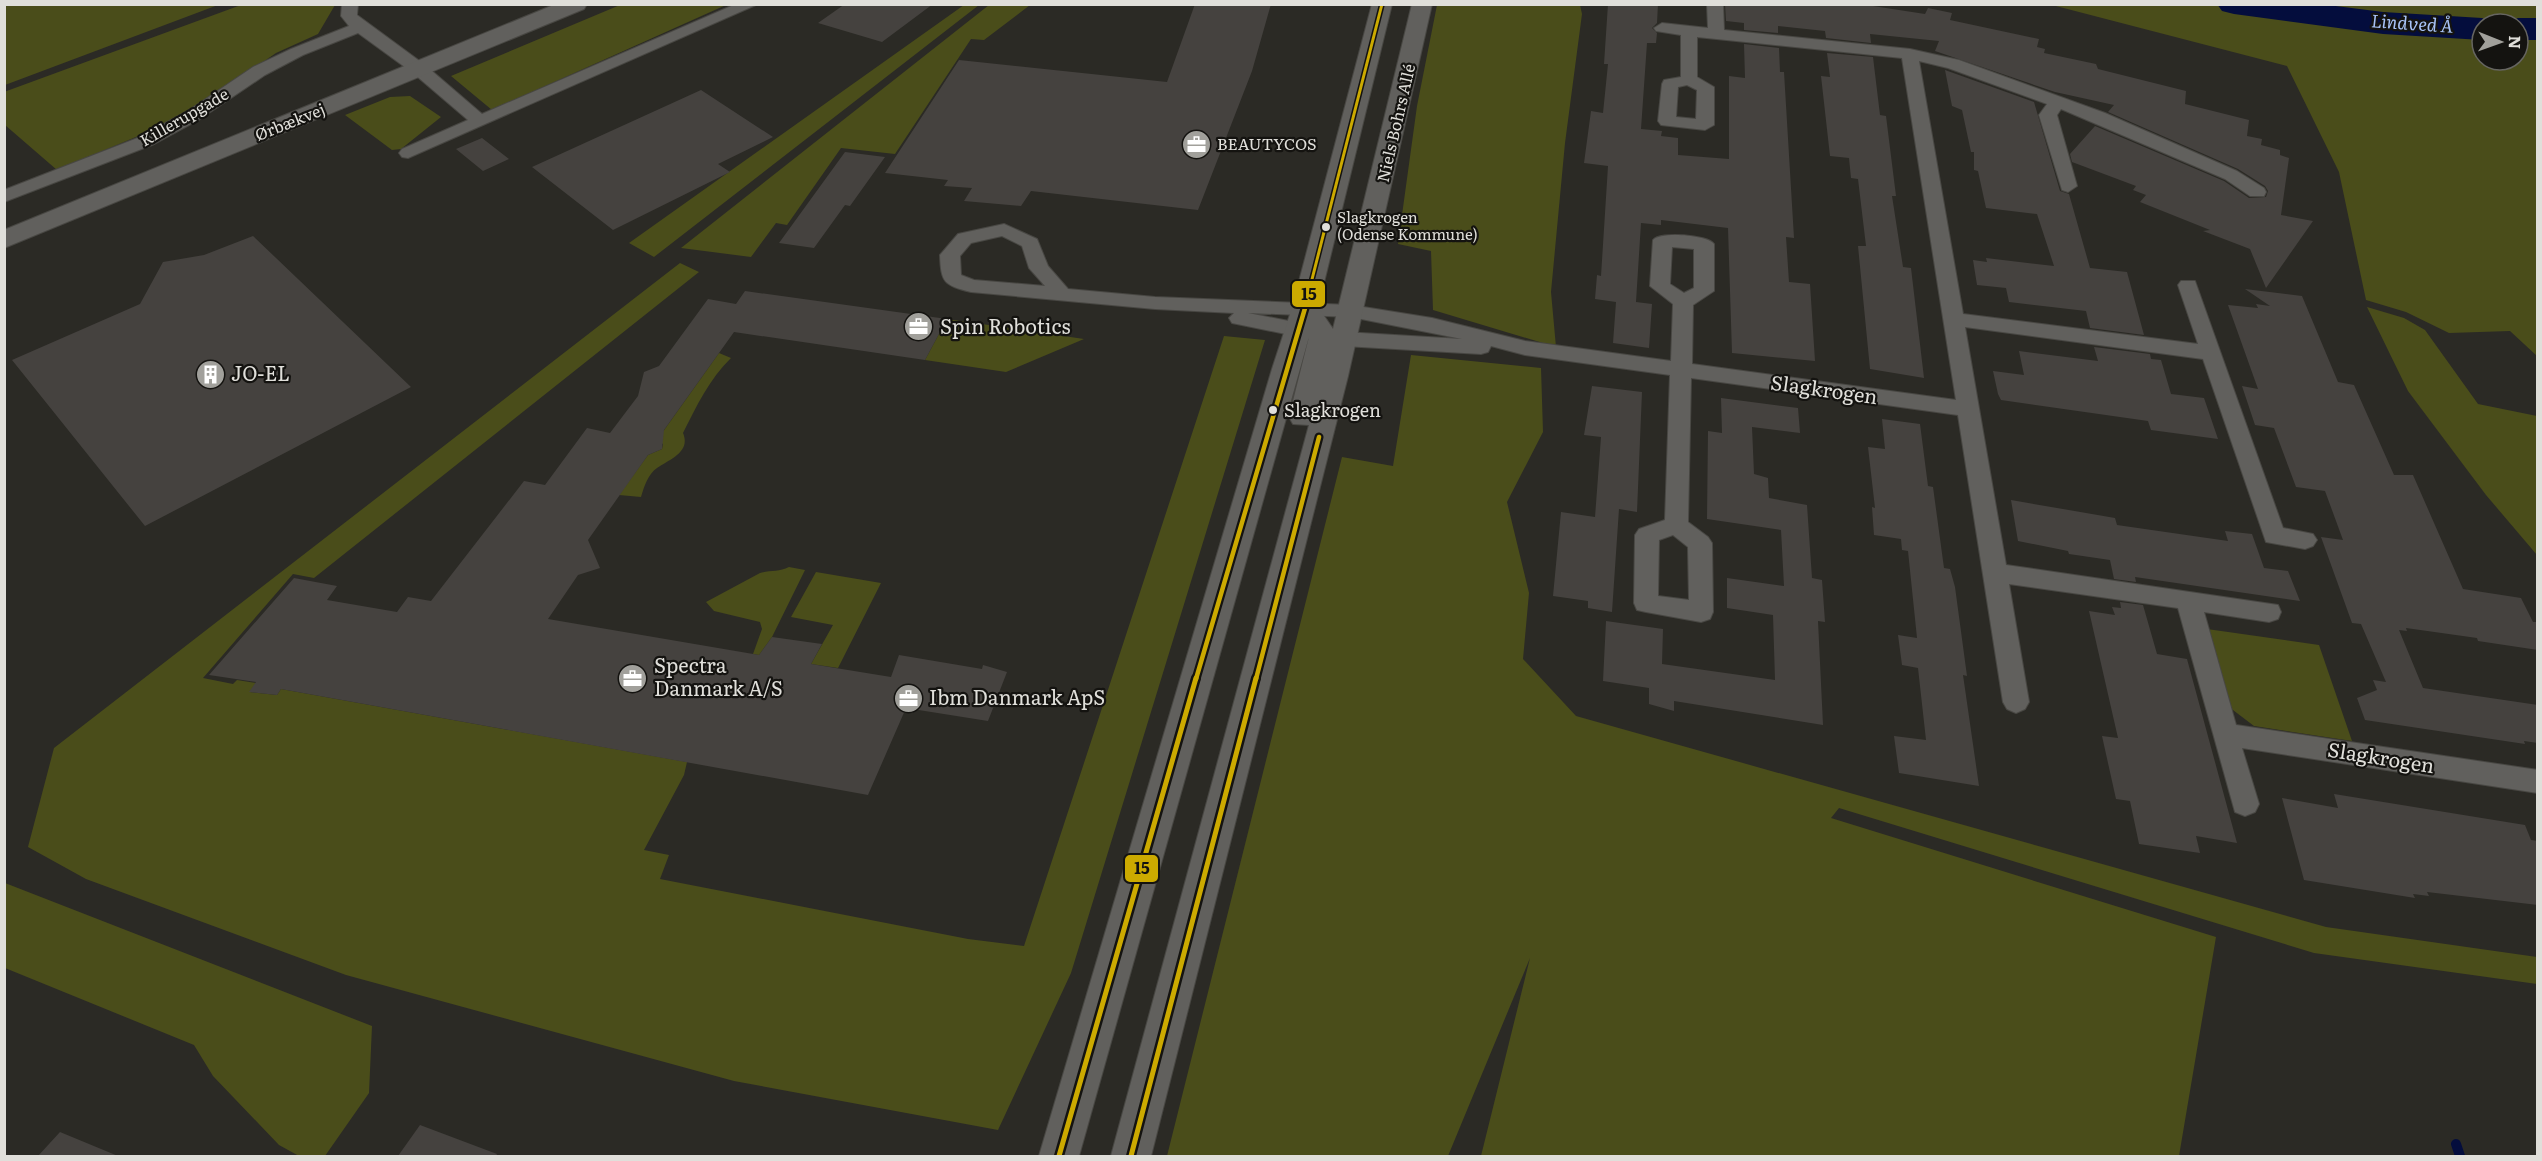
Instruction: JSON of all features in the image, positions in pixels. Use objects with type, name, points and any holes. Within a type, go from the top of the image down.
[{"type":"main road","name":"Ørbækvej","points":[[4,240],[410,63],[530,4]]},
{"type":"main road","name":"Ørbækvej","points":[[4,216],[410,63],[576,4]]},
{"type":"street","points":[[350,4],[349,16],[360,27],[410,63],[481,122]]},
{"type":"street","points":[[408,153],[750,4]]},
{"type":"street","points":[[1064,296],[1039,268],[1030,243],[1004,230],[964,238],[950,255],[951,278],[972,286],[1064,296],[1155,303],[1325,322],[1346,224],[1344,153],[1382,4]]},
{"type":"street","name":"Niels Bohrs Allé","points":[[1131,1156],[1289,551],[1325,322],[1422,4]]},
{"type":"street","points":[[1715,4],[1716,34]]},
{"type":"street","name":"Killerupgade","points":[[4,197],[146,141],[194,115],[259,71],[297,52],[360,27]]},
{"type":"street","points":[[1662,28],[1910,54],[1953,64],[2058,101],[2231,176],[2257,192]]},
{"type":"street","points":[[1689,31],[1689,80]]},
{"type":"street","points":[[1910,54],[2016,702]]},
{"type":"street","points":[[2058,101],[2048,115],[2068,186]]},
{"type":"street","points":[[2188,285],[2274,536],[2305,540]]},
{"type":"street","points":[[1676,525],[1683,302]]},
{"type":"street","points":[[1953,319],[2211,353]]},
{"type":"street","name":"Niels Bohrs Allé","points":[[1059,1156],[1285,369],[1325,322]]},
{"type":"street","name":"Slagkrogen","points":[[1325,322],[1446,347],[1525,348]]},
{"type":"street","name":"Slagkrogen","points":[[1325,322],[1432,325],[1525,348],[1968,409]]},
{"type":"street","points":[[1995,573],[2269,612]]},
{"type":"street","points":[[2188,600],[2245,804]]},
{"type":"street","name":"Slagkrogen","points":[[2225,734],[2538,782]]},
{"type":"green space","points":[[5,4],[218,4],[218,5],[5,85]]},
{"type":"green space","points":[[241,5],[335,5],[318,34],[276,53],[230,85],[155,129],[57,170],[5,125],[4,92]]},
{"type":"green space","points":[[620,5],[726,5],[492,110],[451,76]]},
{"type":"green space","points":[[964,5],[979,5],[654,257],[629,243]]},
{"type":"green space","points":[[989,5],[1030,5],[984,40],[971,39],[895,154],[841,148],[787,225],[776,223],[751,257],[681,248]]},
{"type":"green space","points":[[1437,5],[1580,5],[1582,14],[1565,143],[1551,292],[1556,347],[1433,310],[1431,251],[1398,244],[1417,106]]},
{"type":"green space","points":[[2052,5],[2537,5],[2537,356],[2510,331],[2449,333],[2406,312],[2366,300],[2339,172],[2287,66]]},
{"type":"green space","points":[[410,96],[441,117],[401,149],[392,150],[345,115],[390,97]]},
{"type":"green space","points":[[680,263],[699,272],[314,578],[293,574],[203,678],[233,684],[237,680],[256,683],[250,692],[277,695],[281,689],[687,762],[684,775],[644,850],[669,855],[660,879],[968,939],[1024,946],[1224,336],[1265,340],[1071,973],[998,1130],[734,1081],[346,975],[86,879],[28,847],[54,748]]},
{"type":"green space","points":[[2367,307],[2404,318],[2425,330],[2478,404],[2537,416],[2537,555],[2486,495],[2408,391]]},
{"type":"green space","points":[[947,319],[1084,339],[1006,372],[925,360]]},
{"type":"green space","points":[[719,353],[731,358],[716,374],[698,403],[683,433],[685,440],[682,450],[651,474],[641,497],[619,495],[648,455],[662,449],[663,444],[657,440]]},
{"type":"green space","points":[[1411,355],[1541,368],[1543,432],[1507,502],[1529,593],[1523,659],[1576,716],[2326,927],[2537,957],[2537,984],[2314,953],[1839,808],[1831,818],[2216,937],[2179,1156],[1481,1156],[1530,958],[1448,1156],[1167,1156],[1342,457],[1393,466]]},
{"type":"green space","points":[[789,567],[805,570],[772,637],[759,655],[753,654],[762,629],[760,622],[714,611],[706,602],[760,573]]},
{"type":"green space","points":[[816,572],[881,583],[838,668],[811,664],[833,625],[791,617]]},
{"type":"green space","points":[[2207,629],[2319,645],[2352,741],[2254,726],[2229,707]]},
{"type":"green space","points":[[5,883],[372,1026],[369,1093],[325,1156],[299,1156],[279,1145],[213,1076],[194,1045],[5,968]]},
{"type":"building","points":[[845,4],[933,4],[882,42],[818,23]]},
{"type":"building","points":[[1195,4],[1271,4],[1252,71],[1198,210],[1031,191],[1021,206],[964,201],[972,188],[944,186],[948,180],[885,173],[959,60],[1167,82]]},
{"type":"building","points":[[1608,4],[1658,4],[1657,23],[1652,28],[1657,33],[1656,43],[1647,43],[1641,129],[1662,131],[1661,136],[1678,138],[1678,155],[1729,159],[1729,76],[1745,78],[1744,44],[1779,48],[1780,72],[1784,72],[1794,238],[1786,237],[1789,282],[1810,284],[1815,361],[1732,353],[1728,228],[1661,220],[1661,225],[1641,223],[1636,302],[1652,304],[1649,348],[1613,343],[1616,302],[1595,299],[1597,275],[1601,276],[1608,166],[1584,163],[1591,111],[1603,113],[1608,64],[1604,64]]},
{"type":"building","points":[[1725,4],[1860,4],[1925,14],[1928,8],[1952,13],[1950,20],[2039,39],[2037,47],[2045,49],[2044,53],[2096,64],[2098,69],[2186,91],[2185,104],[2249,120],[2247,136],[2262,139],[2261,145],[2280,150],[2280,155],[2289,158],[2281,215],[2313,221],[2266,288],[2250,249],[2203,231],[2210,230],[2140,202],[2146,195],[2133,190],[2136,186],[2072,162],[2070,154],[2095,126],[2224,181],[2249,198],[2266,197],[2268,191],[2265,186],[2238,169],[2108,112],[2114,105],[2055,92],[1935,51],[1939,41],[1870,34],[1871,43],[1826,38],[1825,31],[1778,26],[1778,33],[1744,30],[1744,23],[1726,21]]},
{"type":"building","points":[[1827,53],[1873,57],[1880,115],[1886,116],[1896,196],[1892,196],[1903,267],[1911,268],[1924,378],[1870,369],[1858,246],[1866,246],[1858,179],[1851,178],[1849,158],[1830,156],[1821,76],[1830,77]]},
{"type":"building","points":[[1945,70],[2034,102],[2060,191],[2069,194],[2090,268],[2127,272],[2144,335],[2090,328],[2086,311],[2009,302],[2006,288],[1977,285],[1973,260],[1987,262],[1986,258],[2054,266],[2037,214],[1986,208],[1978,171],[1974,170],[1974,152],[1971,152],[1962,110],[1952,106]]},
{"type":"building","points":[[701,90],[773,137],[718,164],[730,172],[613,230],[532,167]]},
{"type":"building","points":[[482,138],[509,159],[483,171],[456,149]]},
{"type":"building","points":[[845,152],[885,157],[850,206],[845,205],[814,248],[779,243]]},
{"type":"building","name":"JO-EL","points":[[253,236],[411,387],[145,526],[12,360],[140,304],[163,262],[204,255]]},
{"type":"building","points":[[2245,289],[2302,296],[2338,382],[2354,385],[2394,475],[2413,475],[2463,589],[2521,598],[2533,622],[2538,622],[2538,650],[2478,641],[2477,638],[2406,628],[2407,631],[2399,630],[2423,688],[2538,705],[2538,743],[2524,741],[2525,744],[2365,720],[2357,698],[2377,690],[2373,680],[2386,682],[2361,624],[2352,623],[2321,537],[2343,540],[2325,491],[2296,487],[2274,428],[2255,425],[2242,386],[2258,389],[2228,305],[2258,308],[2256,304],[2270,306]]},
{"type":"building","points":[[745,291],[947,319],[925,360],[734,332],[664,430],[662,449],[648,455],[588,540],[600,568],[578,575],[548,619],[759,655],[772,637],[822,644],[811,664],[891,677],[899,655],[982,669],[983,665],[1007,672],[988,721],[906,708],[868,795],[281,689],[277,695],[249,692],[256,682],[209,675],[294,578],[337,586],[327,600],[397,612],[408,597],[431,601],[524,481],[545,485],[587,428],[610,433],[638,396],[644,372],[659,366],[708,299],[736,304]]},
{"type":"building","points":[[2094,347],[2150,354],[2151,359],[2161,360],[2171,394],[2204,398],[2218,439],[2151,430],[2148,421],[2001,400],[1993,371],[2024,375],[2019,351],[2098,361]]},
{"type":"building","points":[[1592,386],[1642,392],[1637,512],[1619,509],[1612,612],[1588,608],[1588,601],[1553,596],[1561,512],[1595,517],[1601,437],[1584,435]]},
{"type":"building","points":[[1721,398],[1798,408],[1800,433],[1752,427],[1754,474],[1768,478],[1769,498],[1807,505],[1812,578],[1822,580],[1825,622],[1818,621],[1823,725],[1674,701],[1674,711],[1649,704],[1649,688],[1603,681],[1606,621],[1663,629],[1662,664],[1775,680],[1773,615],[1727,608],[1727,578],[1784,586],[1781,530],[1707,519],[1708,431],[1722,433]]},
{"type":"building","points":[[1882,419],[1920,424],[1928,486],[1933,487],[1944,568],[1950,569],[1955,587],[1967,676],[1963,675],[1979,786],[1899,773],[1894,736],[1926,740],[1918,668],[1902,665],[1898,635],[1917,638],[1908,551],[1902,550],[1901,539],[1874,535],[1872,507],[1875,508],[1868,447],[1885,449]]},
{"type":"building","points":[[2011,500],[2115,518],[2117,525],[2228,541],[2225,531],[2252,534],[2264,568],[2288,571],[2300,601],[2135,577],[2136,582],[2114,579],[2110,560],[2069,554],[2068,551],[2018,541]]},
{"type":"building","points":[[2120,602],[2143,605],[2157,654],[2187,659],[2237,843],[2196,836],[2200,853],[2139,844],[2130,801],[2116,799],[2102,736],[2118,738],[2089,611],[2115,615],[2112,607],[2121,608]]},
{"type":"building","points":[[2334,794],[2525,825],[2531,840],[2538,841],[2538,905],[2427,892],[2429,896],[2413,894],[2415,898],[2304,880],[2282,798],[2338,808]]},
{"type":"building","points":[[420,1125],[497,1154],[496,1156],[398,1156]]},
{"type":"building","points":[[60,1132],[118,1156],[38,1156]]},
{"type":"waterway","name":"Lindved Å","points":[[2234,4],[2383,23],[2470,28]]},
{"type":"waterway","name":"Lindved Å","points":[[2530,29],[2538,29]]},
{"type":"waterway","points":[[2456,1144],[2460,1156]]},
{"type":"transit line","name":"15","points":[[1059,1156],[1285,369],[1305,308],[1382,4]]},
{"type":"transit line","name":"15","points":[[1131,1156],[1319,437]]},
{"type":"place","name":"BEAUTYCOS","points":[[1196,144]]},
{"type":"place","name":"Slagkrogen (Odense Kommune)","points":[[1326,227]]},
{"type":"place","name":"Spin Robotics","points":[[919,327]]},
{"type":"place","name":"JO-EL","points":[[210,374]]},
{"type":"place","name":"Slagkrogen","points":[[1273,410]]},
{"type":"place","name":"Spectra Danmark A/S","points":[[633,678]]},
{"type":"place","name":"Ibm Danmark ApS","points":[[908,698]]}]
